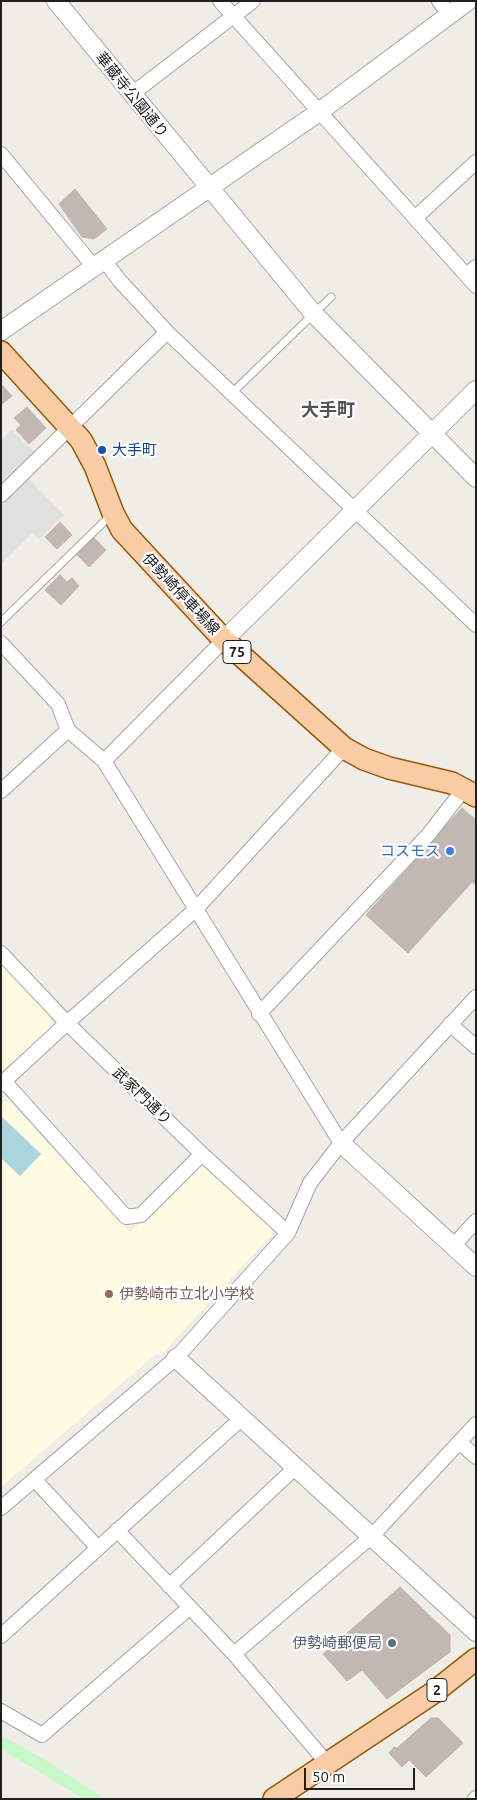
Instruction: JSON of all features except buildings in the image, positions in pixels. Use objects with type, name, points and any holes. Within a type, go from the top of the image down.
[{"type":"main road","name":"伊勢崎停車場線","points":[[1,352],[70,426],[95,466],[113,513],[131,541],[224,640],[344,748],[364,759],[389,768],[452,784],[470,793]]},
{"type":"main road","name":"2","points":[[286,1796],[327,1763],[433,1693],[476,1659]]},
{"type":"street","name":"華蔵寺公園通り","points":[[56,1],[313,314],[476,478]]},
{"type":"street","points":[[220,1],[415,218],[471,271],[476,286]]},
{"type":"street","points":[[132,94],[253,1]]},
{"type":"street","points":[[1,331],[319,112],[445,8],[468,1]]},
{"type":"street","points":[[1,154],[99,264],[120,281],[167,332],[476,625]]},
{"type":"street","points":[[415,218],[476,162]]},
{"type":"street","points":[[1,495],[167,332]]},
{"type":"street","points":[[104,761],[476,390]]},
{"type":"street","points":[[1,643],[58,704],[68,730],[104,761],[341,1143],[476,1267]]},
{"type":"street","points":[[1,791],[68,730]]},
{"type":"street","points":[[202,1154],[141,1215],[126,1217],[3,1083],[67,1023],[195,910],[344,748]]},
{"type":"street","points":[[260,1014],[428,835],[470,793]]},
{"type":"street","name":"武家門通り","points":[[1,953],[67,1023],[202,1154],[288,1233]]},
{"type":"street","points":[[1,1508],[36,1480],[176,1358],[288,1233],[310,1183],[341,1143],[476,997]]},
{"type":"street","points":[[450,1024],[476,1047]]},
{"type":"street","points":[[453,1246],[476,1221]]},
{"type":"street","points":[[176,1358],[476,1632]]},
{"type":"street","points":[[1,1636],[242,1418]]},
{"type":"street","points":[[234,1654],[372,1536],[476,1424]]},
{"type":"street","points":[[459,1442],[476,1457]]},
{"type":"street","points":[[169,1586],[296,1467]]},
{"type":"street","points":[[36,1480],[98,1548]]},
{"type":"street","points":[[117,1530],[234,1654],[327,1763]]},
{"type":"street","points":[[1,1711],[42,1735],[189,1608]]},
{"type":"lane","points":[[232,393],[331,298]]},
{"type":"lane","points":[[1,622],[113,513]]},
{"type":"shaded area","points":[[11,430],[37,454],[1,486],[1,441]]},
{"type":"shaded area","points":[[26,476],[64,515],[39,539],[32,533],[1,564],[1,501]]},
{"type":"shaded area","points":[[1,962],[50,1014],[50,1030],[1,1072]]},
{"type":"shaded area","name":"伊勢崎市立北小学校","points":[[8,1100],[130,1232],[199,1164],[206,1166],[271,1228],[272,1234],[160,1356],[156,1354],[1,1487],[1,1103]]},
{"type":"green space","points":[[1,1735],[42,1758],[105,1799],[84,1799],[1,1749]]},
{"type":"water","points":[[1,1116],[41,1154],[20,1176],[1,1158]]},
{"type":"place","name":"大手町","points":[[102,450]]},
{"type":"place","name":"コスモス","points":[[450,851]]},
{"type":"place","name":"伊勢崎市立北小学校","points":[[109,1294]]},
{"type":"place","name":"伊勢崎郵便局","points":[[392,1643]]},
{"type":"district","name":"大手町","points":[[328,410]]}]
